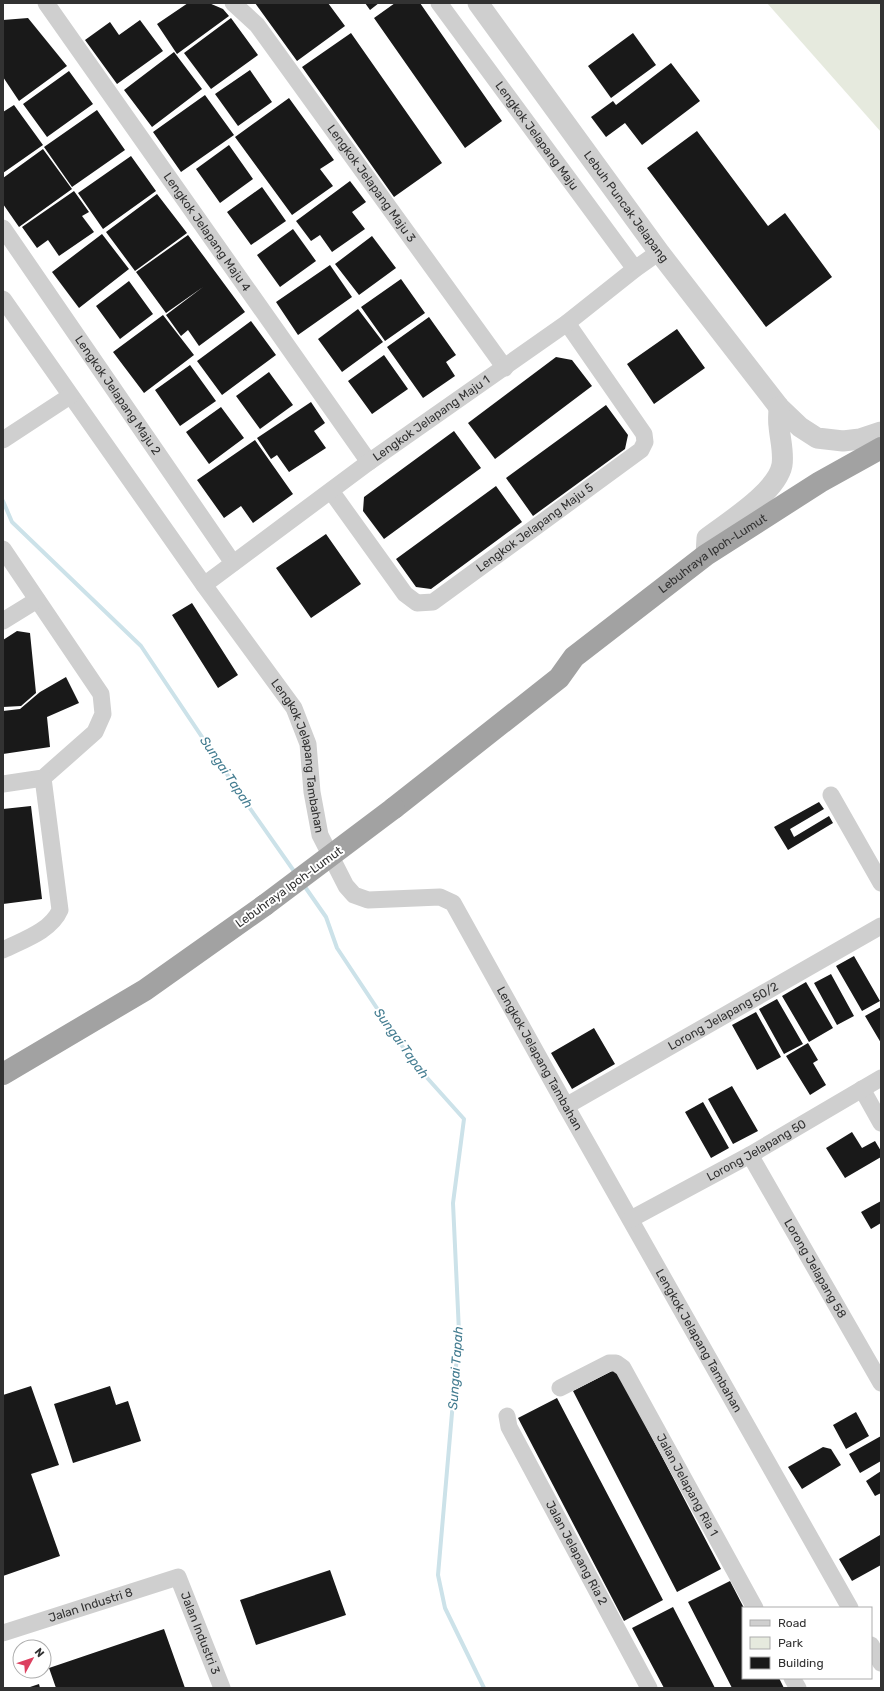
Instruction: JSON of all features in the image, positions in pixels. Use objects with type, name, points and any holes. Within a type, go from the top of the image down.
[{"type":"highway","name":"Lebuhraya Ipoh-Lumut","points":[[3,1074],[145,990],[266,905],[394,808],[559,678],[574,657],[706,555],[820,482],[881,448]]},
{"type":"highway","name":"Lebuhraya Ipoh-Lumut","points":[[559,678],[574,672],[701,575],[746,544],[881,462]]},
{"type":"street","name":"Lengkok Jelapang Maju 4","points":[[46,3],[369,462]]},
{"type":"street","name":"Lengkok Jelapang Maju 3","points":[[233,3],[257,25],[505,368]]},
{"type":"street","name":"Lengkok Jelapang Maju","points":[[439,3],[635,269]]},
{"type":"street","name":"Lebuh Puncak Jelapang","points":[[478,3],[659,252],[779,407],[800,427],[817,438],[843,441],[860,439],[881,432]]},
{"type":"street","name":"Lengkok Jelapang Maju 2","points":[[3,228],[232,563]]},
{"type":"street","name":"Lengkok Jelapang Maju 1","points":[[204,585],[369,462],[505,368],[567,323],[635,269],[659,252]]},
{"type":"street","name":"Lengkok Jelapang Tambahan","points":[[3,299],[204,585],[294,708],[308,744],[312,792],[320,835],[346,886],[354,895],[368,900],[440,897],[453,903],[849,1607]]},
{"type":"street","name":"Lengkok Jelapang Maju 5","points":[[331,491],[405,594],[417,603],[433,602],[641,450],[645,442],[644,434],[567,323]]},
{"type":"street","points":[[3,440],[24,428],[70,396]]},
{"type":"street","points":[[706,555],[707,538],[764,494],[775,482],[782,466],[782,446],[778,424],[779,407]]},
{"type":"street","points":[[3,549],[101,694],[103,714],[96,732],[43,778],[3,784]]},
{"type":"street","points":[[3,621],[37,600]]},
{"type":"street","points":[[3,950],[50,925],[60,910],[43,778]]},
{"type":"street","points":[[831,795],[881,883]]},
{"type":"street","name":"Lorong Jelapang 50/2","points":[[566,1106],[881,926]]},
{"type":"street","name":"Lorong Jelapang 50","points":[[631,1219],[750,1155],[881,1078]]},
{"type":"street","points":[[862,1089],[881,1124]]},
{"type":"street","name":"Lorong Jelapang 58","points":[[750,1155],[881,1383]]},
{"type":"street","name":"Jalan Jelapang Ria 1","points":[[560,1388],[609,1363],[616,1363],[623,1368],[754,1607]]},
{"type":"street","name":"Jalan Jelapang Ria 2","points":[[507,1416],[509,1427],[649,1688]]},
{"type":"street","name":"Jalan Industri 8","points":[[3,1633],[178,1577]]},
{"type":"street","name":"Jalan Industri 3","points":[[178,1577],[222,1688]]},
{"type":"street","points":[[872,1647],[881,1663]]},
{"type":"street","points":[[793,1679],[798,1688]]},
{"type":"green space","points":[[767,3],[881,3],[881,132]]},
{"type":"building","points":[[188,3],[209,3],[223,9],[229,16],[177,54],[157,24]]},
{"type":"building","points":[[255,3],[328,3],[345,26],[297,61]]},
{"type":"building","points":[[365,3],[379,3],[370,10]]},
{"type":"building","points":[[395,3],[420,3],[502,121],[465,148],[374,18]]},
{"type":"building","points":[[28,18],[67,66],[19,101],[3,77],[3,20]]},
{"type":"building","points":[[231,18],[258,55],[211,89],[184,53]]},
{"type":"building","points":[[140,20],[163,51],[117,84],[85,40],[110,22],[119,35]]},
{"type":"building","points":[[351,33],[442,163],[394,197],[302,67]]},
{"type":"building","points":[[633,33],[656,65],[611,98],[588,66]]},
{"type":"building","points":[[174,52],[202,89],[152,127],[124,90]]},
{"type":"building","points":[[671,63],[700,101],[642,145],[625,123],[606,137],[591,117],[613,101],[616,105]]},
{"type":"building","points":[[250,70],[272,102],[238,126],[215,94]]},
{"type":"building","points":[[69,71],[93,104],[47,137],[23,104]]},
{"type":"building","points":[[205,95],[234,135],[181,172],[153,132]]},
{"type":"building","points":[[289,98],[334,160],[320,169],[333,186],[292,215],[235,137]]},
{"type":"building","points":[[14,105],[43,145],[3,173],[3,112]]},
{"type":"building","points":[[97,110],[125,150],[72,187],[44,147]]},
{"type":"building","points":[[697,131],[768,226],[785,213],[832,277],[766,327],[647,168]]},
{"type":"building","points":[[229,145],[253,179],[220,203],[196,169]]},
{"type":"building","points":[[43,149],[72,189],[19,227],[3,204],[3,178]]},
{"type":"building","points":[[131,156],[156,191],[103,229],[78,193]]},
{"type":"building","points":[[350,181],[366,202],[352,212],[365,229],[332,252],[320,235],[311,241],[296,221]]},
{"type":"building","points":[[262,187],[286,221],[251,245],[227,212]]},
{"type":"building","points":[[74,191],[89,212],[82,216],[94,232],[59,256],[48,240],[37,248],[22,227]]},
{"type":"building","points":[[157,194],[187,233],[135,271],[106,232]]},
{"type":"building","points":[[293,229],[316,261],[280,287],[257,255]]},
{"type":"building","points":[[102,234],[129,269],[79,308],[52,272]]},
{"type":"building","points":[[188,235],[245,312],[199,346],[188,330],[181,336],[166,315],[203,287],[166,313],[136,272]]},
{"type":"building","points":[[372,236],[396,268],[359,295],[335,264]]},
{"type":"building","points":[[330,265],[352,297],[298,335],[276,302]]},
{"type":"building","points":[[401,279],[425,313],[385,341],[361,307]]},
{"type":"building","points":[[129,281],[153,314],[120,339],[96,306]]},
{"type":"building","points":[[358,309],[383,342],[342,372],[318,339]]},
{"type":"building","points":[[163,315],[194,355],[144,393],[113,352]]},
{"type":"building","points":[[429,317],[456,355],[446,362],[455,376],[423,398],[387,347]]},
{"type":"building","points":[[251,321],[276,355],[222,395],[197,361]]},
{"type":"building","points":[[677,329],[705,368],[654,404],[627,364]]},
{"type":"building","points":[[384,355],[408,389],[372,414],[348,381]]},
{"type":"building","points":[[556,357],[572,360],[592,386],[495,459],[468,423]]},
{"type":"building","points":[[190,365],[216,401],[180,426],[155,390]]},
{"type":"building","points":[[269,372],[293,405],[260,429],[236,396]]},
{"type":"building","points":[[311,402],[325,423],[314,431],[326,448],[289,472],[277,455],[271,459],[257,438]]},
{"type":"building","points":[[606,405],[628,435],[625,449],[533,516],[506,478]]},
{"type":"building","points":[[221,407],[244,438],[209,464],[186,432]]},
{"type":"building","points":[[454,431],[481,468],[384,539],[363,511],[364,497]]},
{"type":"building","points":[[255,440],[293,494],[253,523],[241,506],[224,518],[197,480]]},
{"type":"building","points":[[496,486],[522,522],[431,589],[416,587],[396,559]]},
{"type":"building","points":[[326,534],[361,584],[311,618],[276,568]]},
{"type":"building","points":[[192,603],[238,675],[218,688],[172,615]]},
{"type":"building","points":[[17,631],[30,633],[36,693],[21,706],[3,707],[3,640]]},
{"type":"building","points":[[66,677],[79,703],[47,717],[50,747],[3,754],[3,711],[20,709],[40,692]]},
{"type":"building","points":[[819,802],[824,809],[790,829],[794,837],[829,816],[833,823],[788,850],[774,827]]},
{"type":"building","points":[[31,806],[42,899],[3,904],[3,809]]},
{"type":"building","points":[[854,956],[880,1001],[862,1011],[836,966]]},
{"type":"building","points":[[831,974],[854,1016],[837,1025],[814,983]]},
{"type":"building","points":[[806,982],[833,1028],[809,1042],[782,996]]},
{"type":"building","points":[[777,999],[803,1044],[784,1054],[759,1009]]},
{"type":"building","points":[[881,1007],[881,1043],[865,1016]]},
{"type":"building","points":[[756,1012],[781,1057],[757,1070],[732,1025]]},
{"type":"building","points":[[594,1028],[615,1064],[572,1089],[551,1053]]},
{"type":"building","points":[[808,1043],[818,1060],[813,1063],[826,1085],[810,1095],[786,1056]]},
{"type":"building","points":[[732,1086],[758,1131],[733,1144],[708,1099]]},
{"type":"building","points":[[703,1102],[729,1148],[711,1158],[685,1112]]},
{"type":"building","points":[[852,1132],[862,1148],[875,1141],[881,1151],[881,1157],[845,1178],[826,1148]]},
{"type":"building","points":[[881,1201],[881,1223],[871,1229],[861,1212]]},
{"type":"building","points":[[616,1369],[721,1569],[677,1592],[573,1391]]},
{"type":"building","points":[[31,1386],[59,1465],[31,1474],[60,1556],[3,1576],[3,1395]]},
{"type":"building","points":[[110,1386],[116,1405],[128,1401],[141,1441],[73,1463],[54,1404]]},
{"type":"building","points":[[557,1398],[663,1600],[624,1621],[518,1418]]},
{"type":"building","points":[[856,1412],[869,1436],[846,1449],[833,1425]]},
{"type":"building","points":[[881,1436],[881,1461],[860,1473],[849,1454]]},
{"type":"building","points":[[823,1447],[831,1449],[841,1465],[802,1489],[788,1467]]},
{"type":"building","points":[[881,1471],[881,1493],[875,1496],[866,1481]]},
{"type":"building","points":[[880,1535],[881,1565],[852,1581],[839,1559]]},
{"type":"building","points":[[330,1570],[346,1615],[256,1645],[240,1600]]},
{"type":"building","points":[[730,1581],[743,1607],[742,1607],[742,1679],[780,1679],[784,1688],[732,1688],[688,1602]]},
{"type":"building","points":[[673,1607],[715,1688],[664,1688],[632,1628]]},
{"type":"building","points":[[164,1629],[185,1688],[56,1688],[52,1677],[52,1667]]},
{"type":"building","points":[[39,1684],[40,1688],[27,1688]]},
{"type":"waterway","name":"Sungai Tapah","points":[[3,501],[12,522],[141,646],[249,807],[296,874]]},
{"type":"waterway","name":"Sungai Tapah","points":[[303,884],[326,917],[337,948],[412,1061],[464,1119],[453,1203],[459,1332],[438,1575],[445,1608],[484,1688]]}]
